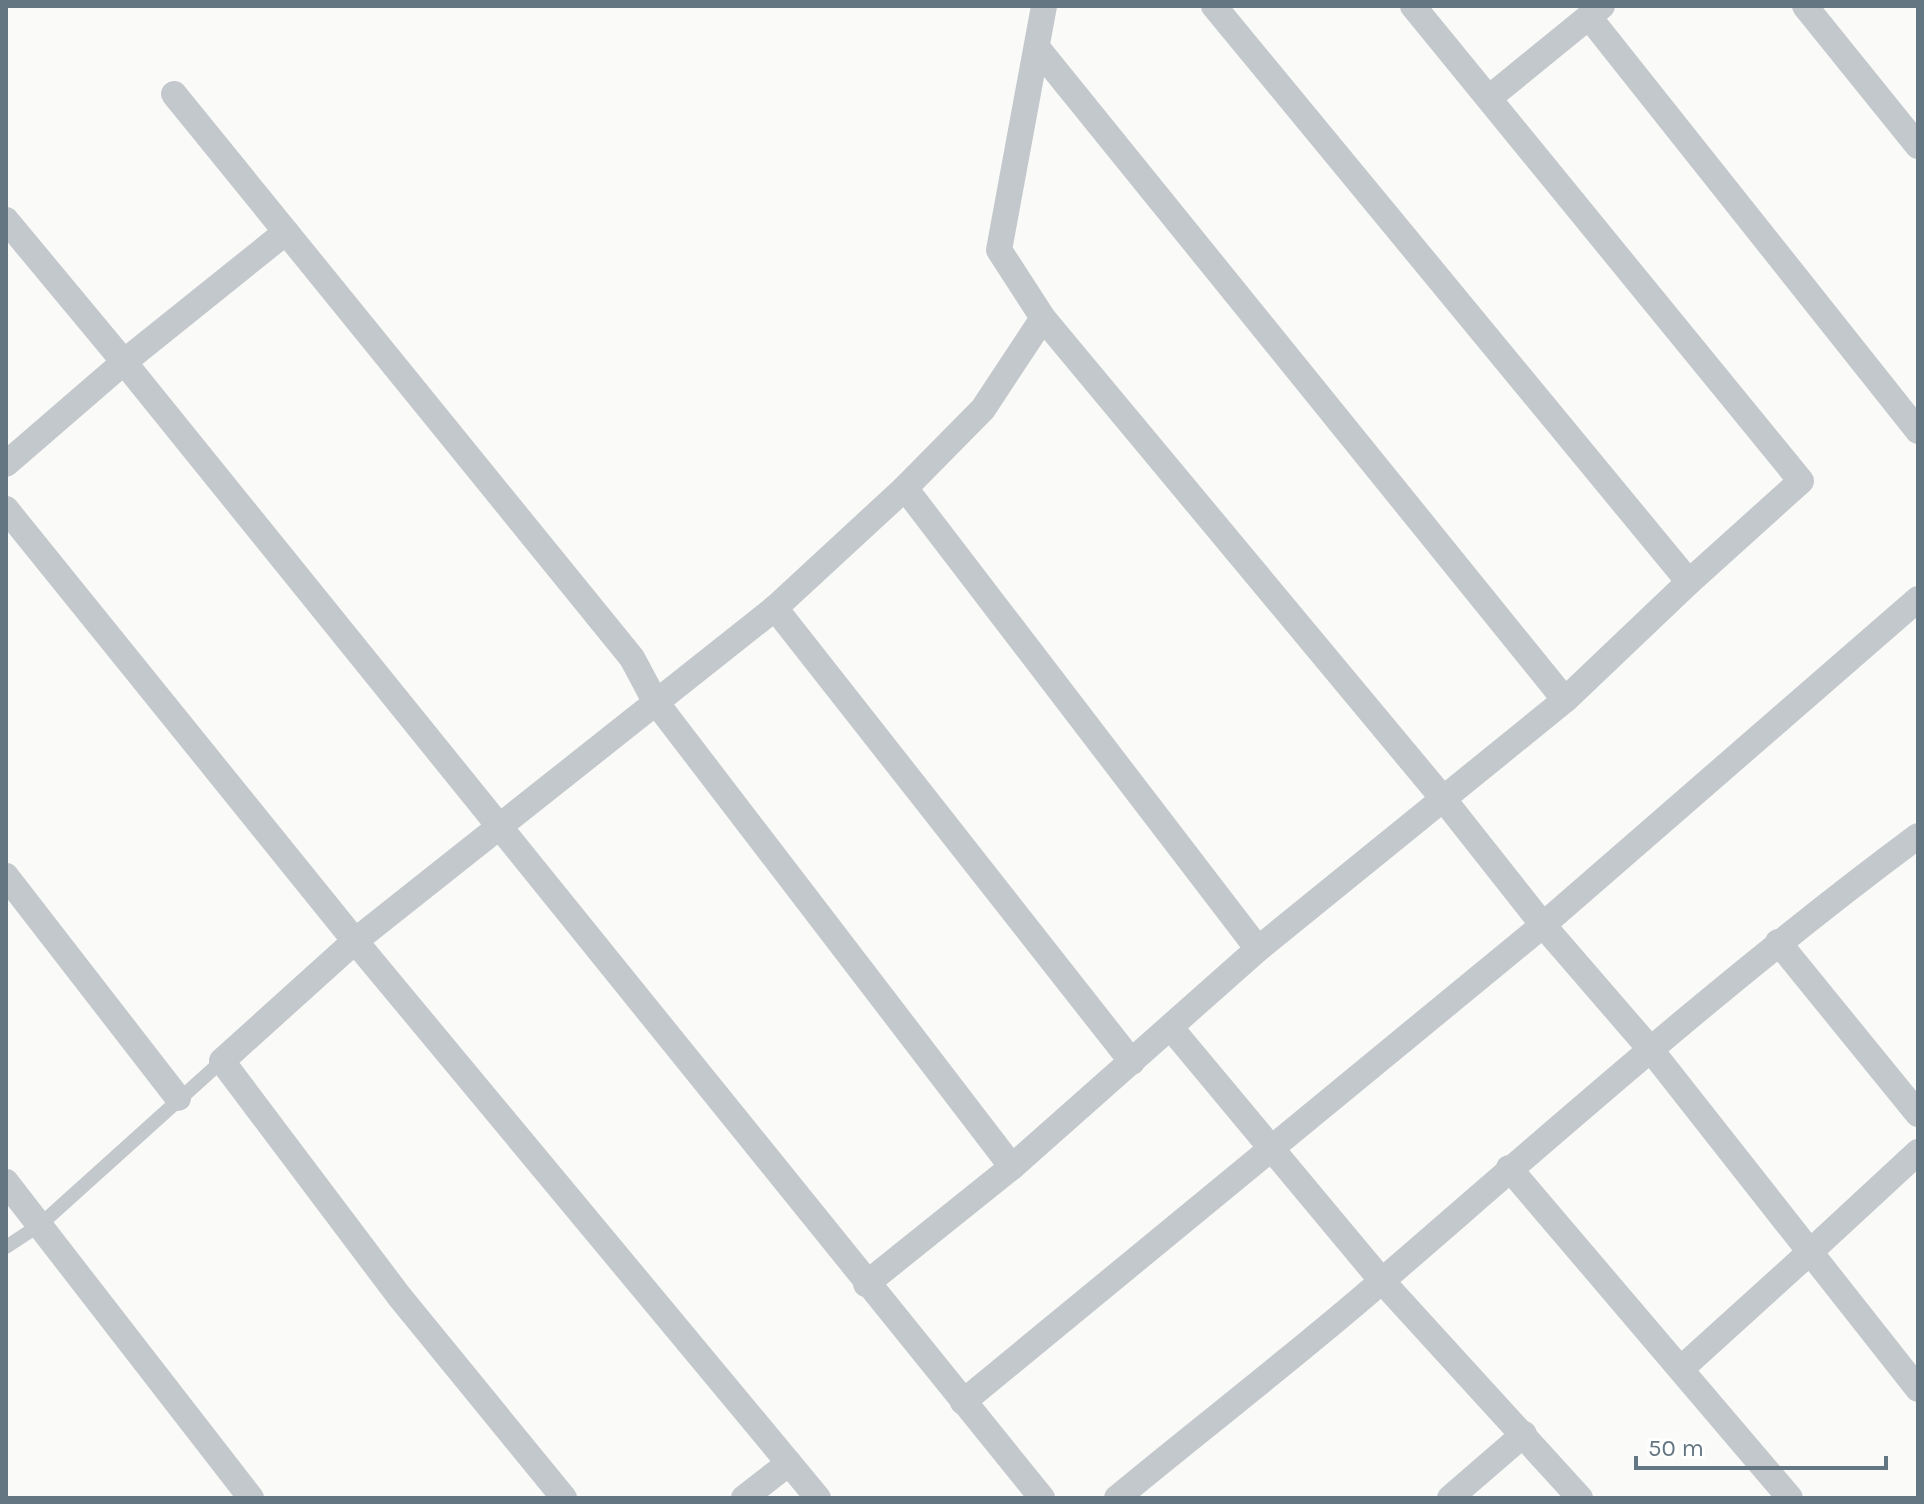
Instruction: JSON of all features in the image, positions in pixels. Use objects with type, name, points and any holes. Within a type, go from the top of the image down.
[{"type":"street","points":[[1044,6],[1039,50],[999,250],[1043,318],[1445,801],[1543,925],[1651,1050],[1918,1389]]},
{"type":"street","points":[[1214,6],[1689,582]]},
{"type":"street","points":[[866,1284],[1012,1167],[1258,949],[1445,801],[1565,700],[1801,481],[1413,6]]},
{"type":"street","points":[[1805,6],[1918,146]]},
{"type":"street","points":[[1489,98],[1596,11],[1918,431]]},
{"type":"street","points":[[1039,50],[1565,700]]},
{"type":"street","points":[[174,94],[632,658],[655,701],[1012,1167]]},
{"type":"street","points":[[6,220],[1042,1498]]},
{"type":"street","points":[[6,464],[124,362],[286,232]]},
{"type":"street","points":[[564,1498],[399,1296],[222,1061],[355,941],[775,608],[905,488],[983,409],[1043,318]]},
{"type":"street","points":[[905,488],[1258,949]]},
{"type":"street","points":[[6,509],[355,941],[818,1498]]},
{"type":"street","points":[[963,1402],[1543,925],[1918,599]]},
{"type":"street","points":[[775,608],[1132,1062]]},
{"type":"street","points":[[1117,1498],[1382,1281],[1509,1168],[1778,942],[1914,847]]},
{"type":"street","points":[[6,876],[178,1098]]},
{"type":"street","points":[[1778,942],[1918,1114]]},
{"type":"street","points":[[1171,1028],[1270,1151],[1382,1281],[1580,1498]]},
{"type":"street","points":[[1682,1368],[1918,1152]]},
{"type":"street","points":[[1509,1168],[1790,1498]]},
{"type":"street","points":[[6,1182],[251,1498]]},
{"type":"street","points":[[1450,1498],[1524,1434]]},
{"type":"street","points":[[744,1498],[789,1463]]},
{"type":"lane","points":[[6,1247],[41,1224],[222,1061]]}]
